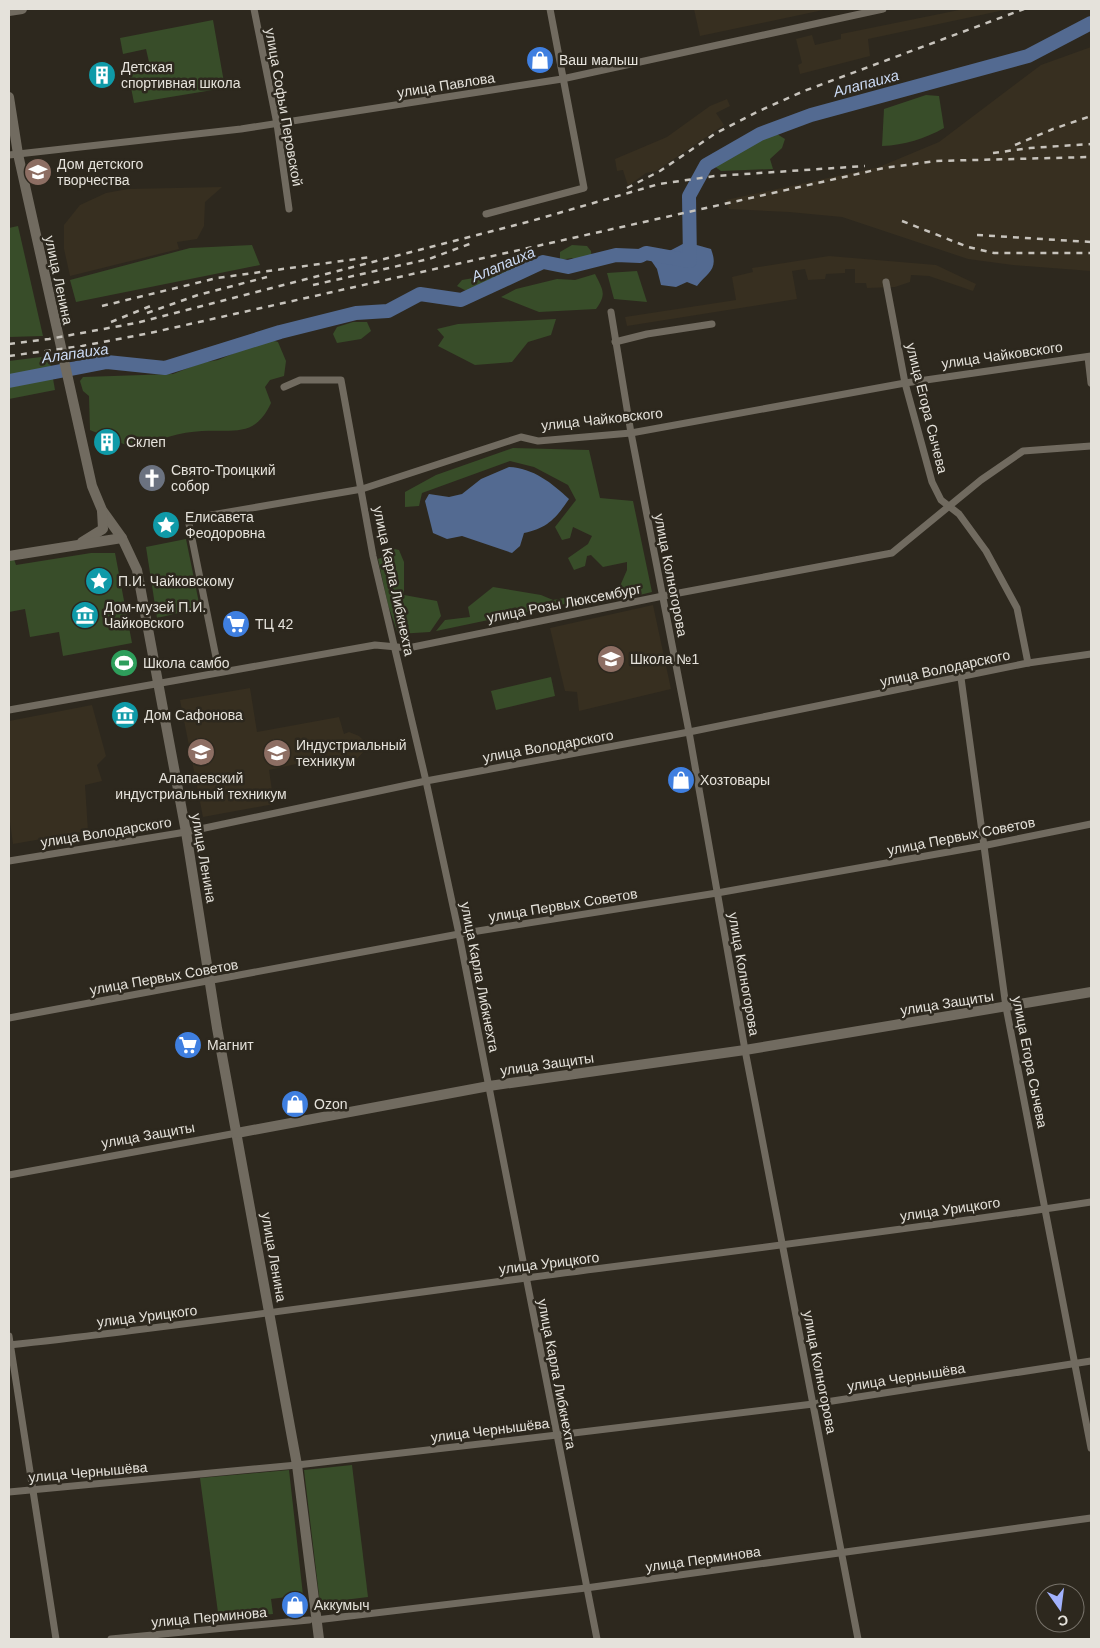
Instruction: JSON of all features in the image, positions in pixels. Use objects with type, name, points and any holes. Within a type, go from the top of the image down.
[{"type":"street","points":[[9,11],[22,9]]},
{"type":"street","name":"улица Софьи Перовской","points":[[254,9],[277,124],[288,209]]},
{"type":"street","points":[[486,214],[584,188],[550,9]]},
{"type":"street","name":"улица Павлова","points":[[13,155],[241,129],[562,79],[883,9]]},
{"type":"street","name":"улица Ленина","points":[[9,97],[13,155],[54,320],[72,406],[92,486],[102,510],[122,538],[137,570],[186,832],[237,1133],[297,1465],[313,1620],[319,1639]]},
{"type":"street","name":"улица Егора Сычева","points":[[886,282],[905,382],[932,482],[948,507],[959,514],[986,551],[1017,608],[1028,663]]},
{"type":"street","name":"улица Колногорова","points":[[611,312],[631,433],[690,732],[745,1050],[858,1639]]},
{"type":"street","points":[[615,342],[647,334],[712,324]]},
{"type":"street","points":[[1089,357],[1091,383]]},
{"type":"street","name":"улица Чайковского","points":[[219,672],[188,519],[362,489],[521,437],[538,441],[631,433],[905,382],[1089,357]]},
{"type":"street","name":"улица Карла Либкнехта","points":[[284,387],[300,380],[341,380],[373,556],[426,781],[459,934],[597,1639]]},
{"type":"street","name":"улица Розы Люксембург","points":[[9,710],[375,645],[408,648],[662,596],[892,553],[981,480],[1023,451],[1091,446]]},
{"type":"street","points":[[70,548],[90,539],[103,529],[102,510]]},
{"type":"street","points":[[9,556],[70,548],[122,538]]},
{"type":"street","name":"улица Володарского","points":[[9,861],[186,832],[426,781],[690,732],[1028,663],[1091,654]]},
{"type":"street","name":"улица Егора Сычева","points":[[961,678],[982,846],[1006,1007],[1091,1448]]},
{"type":"street","name":"улица Первых Советов","points":[[9,1018],[211,982],[459,934],[717,894],[982,846],[1091,824]]},
{"type":"street","name":"улица Защиты","points":[[9,1175],[489,1086],[745,1050],[1091,992]]},
{"type":"street","name":"улица Урицкого","points":[[10,1345],[270,1314],[525,1278],[784,1246],[1091,1202]]},
{"type":"street","points":[[9,1336],[56,1639]]},
{"type":"street","name":"улица Чернышёва","points":[[9,1492],[297,1465],[557,1435],[813,1404],[1091,1361]]},
{"type":"street","name":"улица Перминова","points":[[111,1639],[313,1620],[586,1588],[1091,1518]]},
{"type":"shaded area","points":[[694,9],[828,9],[700,36]]},
{"type":"shaded area","points":[[964,9],[1009,9],[868,39],[870,56],[800,74],[798,65],[802,63],[796,39],[812,35],[815,45],[841,39],[841,34]]},
{"type":"shaded area","points":[[1091,47],[1091,271],[1013,265],[968,259],[842,217],[729,209],[726,200],[879,167],[939,142],[1041,65]]},
{"type":"shaded area","points":[[727,99],[730,106],[716,113],[724,125],[656,171],[646,173],[628,186],[623,170],[617,171],[615,159],[667,137],[710,106]]},
{"type":"shaded area","points":[[222,187],[205,202],[204,226],[197,239],[177,242],[179,249],[70,276],[64,249],[64,225],[80,205],[106,193],[128,189]]},
{"type":"shaded area","points":[[829,256],[936,265],[976,284],[973,291],[929,276],[911,275],[910,282],[895,287],[867,288],[866,283],[855,283],[855,269],[845,269],[845,273],[826,274],[825,279],[808,280],[805,269],[792,271],[797,299],[627,326],[625,317],[736,300],[732,277],[753,272],[752,268]]},
{"type":"shaded area","name":"Школа №1","points":[[653,605],[671,689],[579,711],[577,692],[565,691],[550,628]]},
{"type":"shaded area","name":"Индустриальный техникум","points":[[250,688],[257,732],[339,717],[344,734],[349,732],[359,736],[363,740],[364,751],[356,760],[342,760],[337,755],[269,770],[274,804],[203,817],[180,700]]},
{"type":"shaded area","points":[[92,705],[106,756],[97,765],[102,781],[85,785],[88,831],[13,844],[9,815],[9,721]]},
{"type":"green space","points":[[213,20],[225,88],[134,103],[127,67],[149,62],[146,49],[123,54],[120,38]]},
{"type":"green space","points":[[926,95],[939,96],[944,128],[914,141],[882,146],[884,109]]},
{"type":"green space","points":[[777,134],[785,139],[782,148],[770,159],[773,169],[721,171],[714,166],[745,146]]},
{"type":"green space","points":[[18,226],[43,336],[9,337],[9,228]]},
{"type":"green space","points":[[252,245],[260,265],[76,302],[70,280],[190,248]]},
{"type":"green space","points":[[572,245],[587,246],[591,251],[592,260],[583,263],[572,258],[560,260],[560,252]]},
{"type":"green space","points":[[526,265],[527,275],[486,289],[476,296],[457,286],[462,280],[497,274],[506,268]]},
{"type":"green space","points":[[637,271],[647,302],[614,299],[607,273]]},
{"type":"green space","points":[[595,274],[603,292],[602,299],[596,309],[539,312],[501,297],[516,289],[557,279],[575,280]]},
{"type":"green space","points":[[556,319],[551,335],[528,342],[512,362],[475,365],[438,346],[444,337],[437,329],[458,324]]},
{"type":"green space","points":[[353,322],[367,322],[371,331],[361,339],[337,343],[333,334],[337,327]]},
{"type":"green space","points":[[268,339],[278,342],[286,361],[284,376],[270,380],[265,387],[271,403],[265,414],[251,427],[177,435],[161,439],[138,450],[90,430],[89,396],[83,391],[80,381],[83,377],[173,374],[201,363],[218,360]]},
{"type":"green space","points":[[49,356],[55,390],[9,399],[9,361]]},
{"type":"green space","points":[[513,448],[589,450],[600,498],[633,501],[652,592],[619,600],[617,593],[627,570],[627,562],[603,567],[591,555],[587,556],[585,566],[574,570],[568,558],[588,544],[592,536],[573,527],[570,538],[562,540],[555,527],[576,500],[568,485],[534,467],[510,461],[422,493],[419,506],[405,507],[405,492],[436,475]]},
{"type":"green space","points":[[186,539],[200,608],[157,618],[146,547]]},
{"type":"green space","points":[[390,548],[399,550],[404,562],[404,595],[437,601],[441,616],[430,632],[398,634],[388,605],[378,559],[389,555]]},
{"type":"green space","points":[[91,553],[115,553],[132,643],[63,656],[59,632],[30,637],[25,609],[9,612],[9,560],[14,559],[16,565]]},
{"type":"green space","points":[[493,587],[541,595],[553,600],[593,593],[589,599],[436,631],[445,620],[470,617],[468,607]]},
{"type":"green space","points":[[551,677],[555,696],[496,710],[491,691]]},
{"type":"green space","points":[[352,1465],[368,1597],[320,1603],[304,1470]]},
{"type":"green space","points":[[289,1470],[303,1595],[271,1599],[273,1614],[219,1620],[200,1478]]},
{"type":"water","points":[[686,242],[711,249],[714,262],[711,270],[697,286],[687,282],[676,287],[661,285],[657,269],[646,253],[662,253]]},
{"type":"water","points":[[509,467],[526,470],[542,477],[569,499],[551,521],[539,528],[524,533],[520,546],[512,553],[462,536],[447,539],[433,533],[425,501],[429,494],[449,497],[462,494],[481,479]]},
{"type":"waterway","name":"Алапаиха","points":[[9,381],[107,362],[165,368],[280,332],[356,313],[388,311],[420,294],[461,300],[543,262],[568,267],[616,255],[640,256],[646,253],[690,261],[689,196],[706,165],[760,134],[811,115],[1028,56],[1091,23]]},
{"type":"railway","points":[[627,188],[660,171],[716,133],[759,111],[804,91],[1024,9]]},
{"type":"railway","points":[[1015,145],[1091,116]]},
{"type":"railway","points":[[993,153],[1030,148],[1091,144]]},
{"type":"railway","points":[[9,356],[82,346],[150,333],[884,168],[936,161],[1091,157]]},
{"type":"railway","points":[[9,344],[49,339],[136,323],[531,221],[659,184],[715,176],[865,166]]},
{"type":"railway","points":[[902,221],[968,247],[994,253],[1091,253]]},
{"type":"railway","points":[[977,235],[1091,242]]},
{"type":"railway","points":[[313,285],[429,259],[472,243]]},
{"type":"railway","points":[[102,306],[217,278],[371,257]]},
{"type":"railway","points":[[147,313],[198,295],[267,277]]},
{"type":"railway","points":[[111,322],[153,305]]},
{"type":"place","name":"Ваш малыш","points":[[540,60]]},
{"type":"place","name":"Детская спортивная школа","points":[[102,75]]},
{"type":"place","name":"Дом детского творчества","points":[[38,172]]},
{"type":"place","name":"Склеп","points":[[107,442]]},
{"type":"place","name":"Свято-Троицкий собор","points":[[152,478]]},
{"type":"place","name":"Елисавета Феодоровна","points":[[166,525]]},
{"type":"place","name":"П.И. Чайковскому","points":[[99,581]]},
{"type":"place","name":"Дом-музей П.И. Чайковского","points":[[85,615]]},
{"type":"place","name":"ТЦ 42","points":[[236,624]]},
{"type":"place","name":"Школа №1","points":[[611,659]]},
{"type":"place","name":"Школа самбо","points":[[124,663]]},
{"type":"place","name":"Дом Сафонова","points":[[125,715]]},
{"type":"place","name":"Алапаевский индустриальный техникум","points":[[201,752]]},
{"type":"place","name":"Индустриальный техникум","points":[[277,753]]},
{"type":"place","name":"Хозтовары","points":[[681,780]]},
{"type":"place","name":"Магнит","points":[[188,1045]]},
{"type":"place","name":"Ozon","points":[[295,1104]]},
{"type":"place","name":"Аккумыч","points":[[295,1605]]}]
